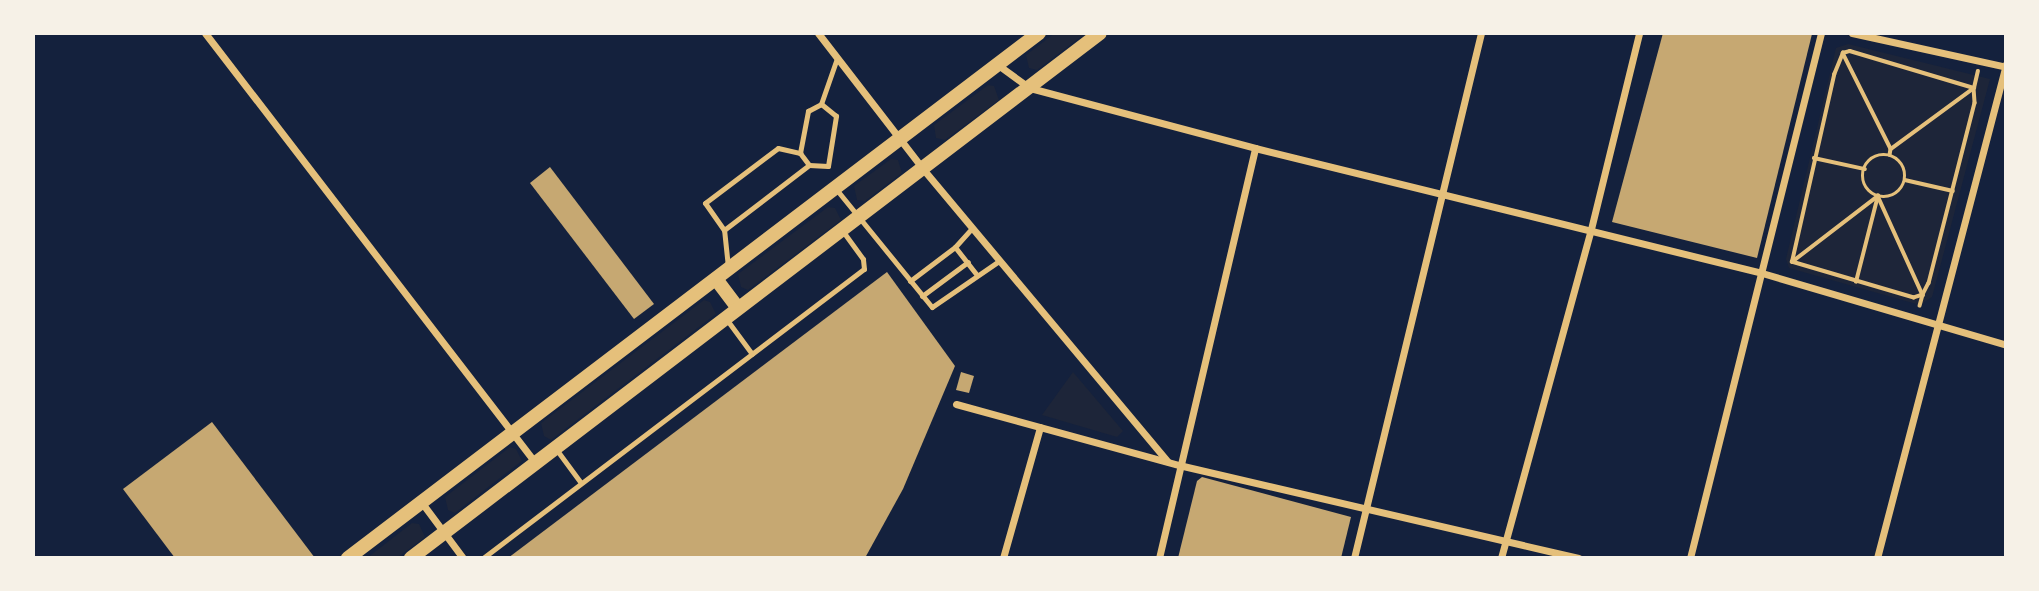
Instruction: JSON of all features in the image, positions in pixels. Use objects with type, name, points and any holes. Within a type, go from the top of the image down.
[{"type":"main road","points":[[348,558],[1039,33]]},
{"type":"main road","points":[[411,558],[534,461],[1100,33]]},
{"type":"main road","points":[[716,279],[738,308]]},
{"type":"street","points":[[205,33],[534,461]]},
{"type":"street","points":[[818,33],[923,169],[1167,461]]},
{"type":"street","points":[[1354,558],[1481,33]]},
{"type":"street","points":[[1501,558],[1591,229],[1639,33]]},
{"type":"street","points":[[1690,558],[1821,33]]},
{"type":"street","points":[[1852,33],[2005,66],[1877,558]]},
{"type":"street","points":[[998,65],[1030,88],[1255,148],[1762,273],[2006,345]]},
{"type":"street","points":[[1159,558],[1184,466],[1255,148]]},
{"type":"street","points":[[956,404],[1184,466],[1578,558]]},
{"type":"street","points":[[1003,558],[1040,427]]},
{"type":"street","points":[[421,502],[463,558]]},
{"type":"lane","points":[[800,153],[808,111],[821,104],[837,58]]},
{"type":"lane","points":[[724,230],[809,165],[828,166],[836,116],[821,104]]},
{"type":"lane","points":[[729,270],[724,230],[705,203],[778,148],[800,153],[809,165]]},
{"type":"lane","points":[[836,189],[932,307],[976,274],[999,261]]},
{"type":"lane","points":[[911,281],[955,247],[972,228]]},
{"type":"lane","points":[[483,558],[864,269],[863,259],[842,230]]},
{"type":"lane","points":[[955,247],[976,274]]},
{"type":"lane","points":[[922,296],[968,262]]},
{"type":"lane","points":[[725,318],[752,354]]},
{"type":"lane","points":[[554,446],[581,483]]},
{"type":"path","points":[[1843,53],[1961,80],[1974,88]]},
{"type":"path","points":[[1843,53],[1891,149]]},
{"type":"path","points":[[1792,262],[1814,158],[1843,53]]},
{"type":"path","points":[[1889,155],[1891,149],[1974,88]]},
{"type":"path","points":[[1923,295],[1975,103],[1974,88]]},
{"type":"path","points":[[1792,262],[1878,196],[1892,195],[1905,180],[1903,166],[1889,155],[1873,158],[1865,169],[1867,188],[1878,196],[1923,295]]},
{"type":"path","points":[[1814,158],[1865,169]]},
{"type":"path","points":[[1905,180],[1953,191]]},
{"type":"path","points":[[1856,282],[1878,196]]},
{"type":"path","points":[[1792,262],[1913,298],[1923,295]]},
{"type":"shaded area","points":[[1055,33],[1086,33],[1037,70],[1029,68],[1026,55]]},
{"type":"shaded area","points":[[1848,44],[1990,79],[1932,297],[1920,305],[1789,268],[1786,259],[1836,48]]},
{"type":"shaded area","points":[[988,85],[994,86],[999,100],[945,140],[936,138],[934,125]]},
{"type":"shaded area","points":[[891,159],[898,160],[902,173],[865,201],[857,200],[854,186]]},
{"type":"shaded area","points":[[828,207],[835,208],[841,220],[748,290],[741,287],[738,274]]},
{"type":"shaded area","points":[[704,300],[710,302],[716,314],[551,440],[544,436],[541,423]]},
{"type":"shaded area","points":[[1073,372],[1123,431],[1117,437],[1042,415]]},
{"type":"shaded area","points":[[510,447],[516,449],[522,461],[455,513],[448,510],[445,497]]},
{"type":"shaded area","points":[[412,523],[419,524],[425,537],[397,558],[367,558]]},
{"type":"building","points":[[1663,33],[1812,34],[1757,258],[1612,222]]},
{"type":"building","points":[[550,167],[654,304],[634,319],[530,183]]},
{"type":"building","points":[[887,272],[955,366],[903,489],[865,558],[508,558]]},
{"type":"building","points":[[961,372],[974,376],[969,393],[956,390]]},
{"type":"building","points":[[212,422],[315,558],[175,558],[123,489]]},
{"type":"building","points":[[1202,477],[1351,517],[1341,558],[1178,558],[1197,481]]}]
